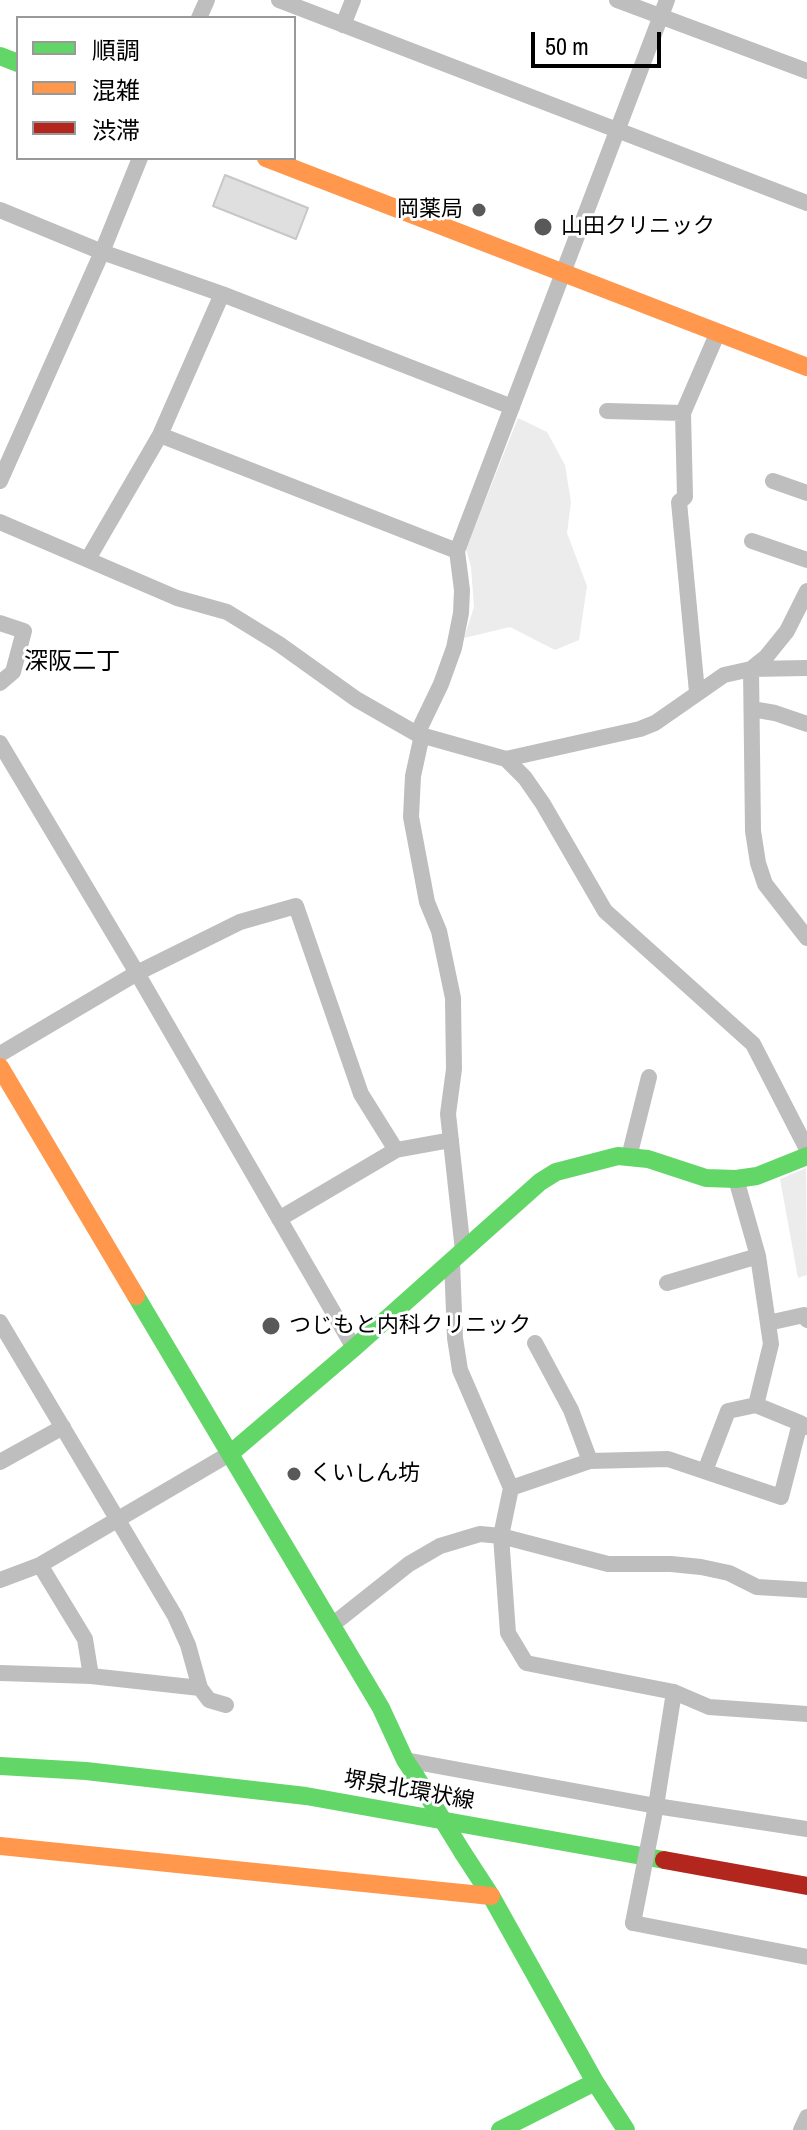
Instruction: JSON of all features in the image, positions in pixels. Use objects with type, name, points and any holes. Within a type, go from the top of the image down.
[{"type":"street","points":[[279,0],[807,203]]},
{"type":"street","points":[[343,25],[353,0]]},
{"type":"street","points":[[617,0],[807,71]]},
{"type":"street","points":[[667,0],[457,551],[462,590],[461,613],[454,648],[419,734],[411,817],[427,902],[439,931],[453,998],[455,1037],[448,1114],[458,1256],[455,1338],[460,1370],[511,1488],[501,1536],[508,1633],[526,1663],[674,1692],[709,1707],[807,1714]]},
{"type":"street","points":[[0,481],[102,252],[139,160]]},
{"type":"street","points":[[271,160],[807,367]]},
{"type":"street","points":[[0,210],[102,252],[222,294],[512,407]]},
{"type":"street","points":[[88,559],[160,435],[222,294]]},
{"type":"street","points":[[697,692],[679,502],[685,497],[683,413],[718,332]]},
{"type":"street","points":[[607,411],[683,413]]},
{"type":"street","points":[[160,435],[457,551]]},
{"type":"street","points":[[773,481],[807,493]]},
{"type":"street","points":[[0,522],[177,598],[227,612],[279,644],[356,699],[419,734],[506,759],[640,729],[655,723],[724,675],[751,669],[807,668]]},
{"type":"street","points":[[752,541],[807,560]]},
{"type":"street","points":[[751,669],[766,657],[787,631],[807,591]]},
{"type":"street","points":[[0,623],[24,631],[13,672],[0,683]]},
{"type":"street","points":[[751,669],[753,831],[758,863],[765,884],[807,938]]},
{"type":"street","points":[[752,709],[807,724]]},
{"type":"street","points":[[0,743],[354,1348]]},
{"type":"street","points":[[506,759],[525,778],[543,804],[605,911],[753,1044],[807,1149]]},
{"type":"street","points":[[0,1054],[137,973],[240,922],[296,906],[361,1094],[396,1150]]},
{"type":"street","points":[[0,1067],[231,1453],[381,1708],[410,1767],[491,1896],[595,2082],[626,2130]]},
{"type":"street","points":[[629,1157],[649,1077]]},
{"type":"street","points":[[279,1219],[396,1150],[451,1140]]},
{"type":"street","points":[[0,1580],[40,1565],[231,1453],[540,1182],[556,1172],[618,1156],[648,1159],[706,1178],[736,1179],[757,1176],[807,1156]]},
{"type":"street","points":[[736,1179],[758,1256],[771,1344],[756,1405]]},
{"type":"street","points":[[667,1283],[758,1256]]},
{"type":"street","points":[[768,1323],[804,1315],[807,1320]]},
{"type":"street","points":[[0,1322],[175,1616],[188,1645],[200,1688],[209,1700],[226,1705]]},
{"type":"street","points":[[535,1343],[571,1410],[590,1461]]},
{"type":"street","points":[[511,1488],[590,1461],[668,1459],[781,1497],[804,1425],[756,1405],[728,1411],[705,1471]]},
{"type":"street","points":[[0,1462],[63,1427]]},
{"type":"street","points":[[332,1625],[409,1564],[440,1546],[480,1534],[501,1536],[608,1564],[701,1567],[729,1573],[757,1587],[807,1590]]},
{"type":"street","points":[[40,1565],[85,1639],[91,1676]]},
{"type":"street","points":[[0,1673],[91,1676],[200,1688]]},
{"type":"street","points":[[674,1692],[633,1923],[807,1957]]},
{"type":"street","name":"堺泉北環状線","points":[[0,1766],[86,1771],[306,1796],[807,1886]]},
{"type":"street","points":[[410,1767],[807,1829]]},
{"type":"street","points":[[0,1846],[491,1896]]},
{"type":"street","points":[[500,2130],[595,2082]]},
{"type":"street","points":[[801,2130],[807,2117]]},
{"type":"shaded area","points":[[518,418],[547,432],[565,465],[571,502],[567,533],[587,586],[579,640],[555,650],[510,627],[464,638],[474,607],[471,567],[466,549]]},
{"type":"shaded area","points":[[806,1168],[807,1275],[798,1278],[780,1179]]},
{"type":"building","points":[[225,175],[308,208],[296,239],[213,206]]},
{"type":"traffic: fast","points":[[0,56],[16,62]]},
{"type":"traffic: fast","points":[[231,1453],[540,1182],[556,1172],[618,1156],[648,1159],[706,1178],[736,1179],[757,1176],[807,1156]]},
{"type":"traffic: fast","points":[[136,1296],[381,1708],[415,1775]]},
{"type":"traffic: fast","points":[[0,1766],[86,1771],[306,1796],[664,1860]]},
{"type":"traffic: fast","points":[[415,1775],[463,1853]]},
{"type":"traffic: fast","points":[[463,1853],[626,2130]]},
{"type":"traffic: fast","points":[[500,2130],[595,2082]]},
{"type":"traffic: slow","points":[[271,160],[807,367]]},
{"type":"traffic: slow","points":[[0,1067],[136,1296]]},
{"type":"traffic: slow","points":[[0,1846],[491,1896]]},
{"type":"traffic: jam","points":[[664,1860],[807,1886]]},
{"type":"place","name":"岡薬局","points":[[479,210]]},
{"type":"place","name":"山田クリニック","points":[[543,227]]},
{"type":"place","name":"つじもと内科クリニック","points":[[271,1326]]},
{"type":"place","name":"くいしん坊","points":[[294,1474]]},
{"type":"district","name":"深阪二丁","points":[[72,663]]}]
